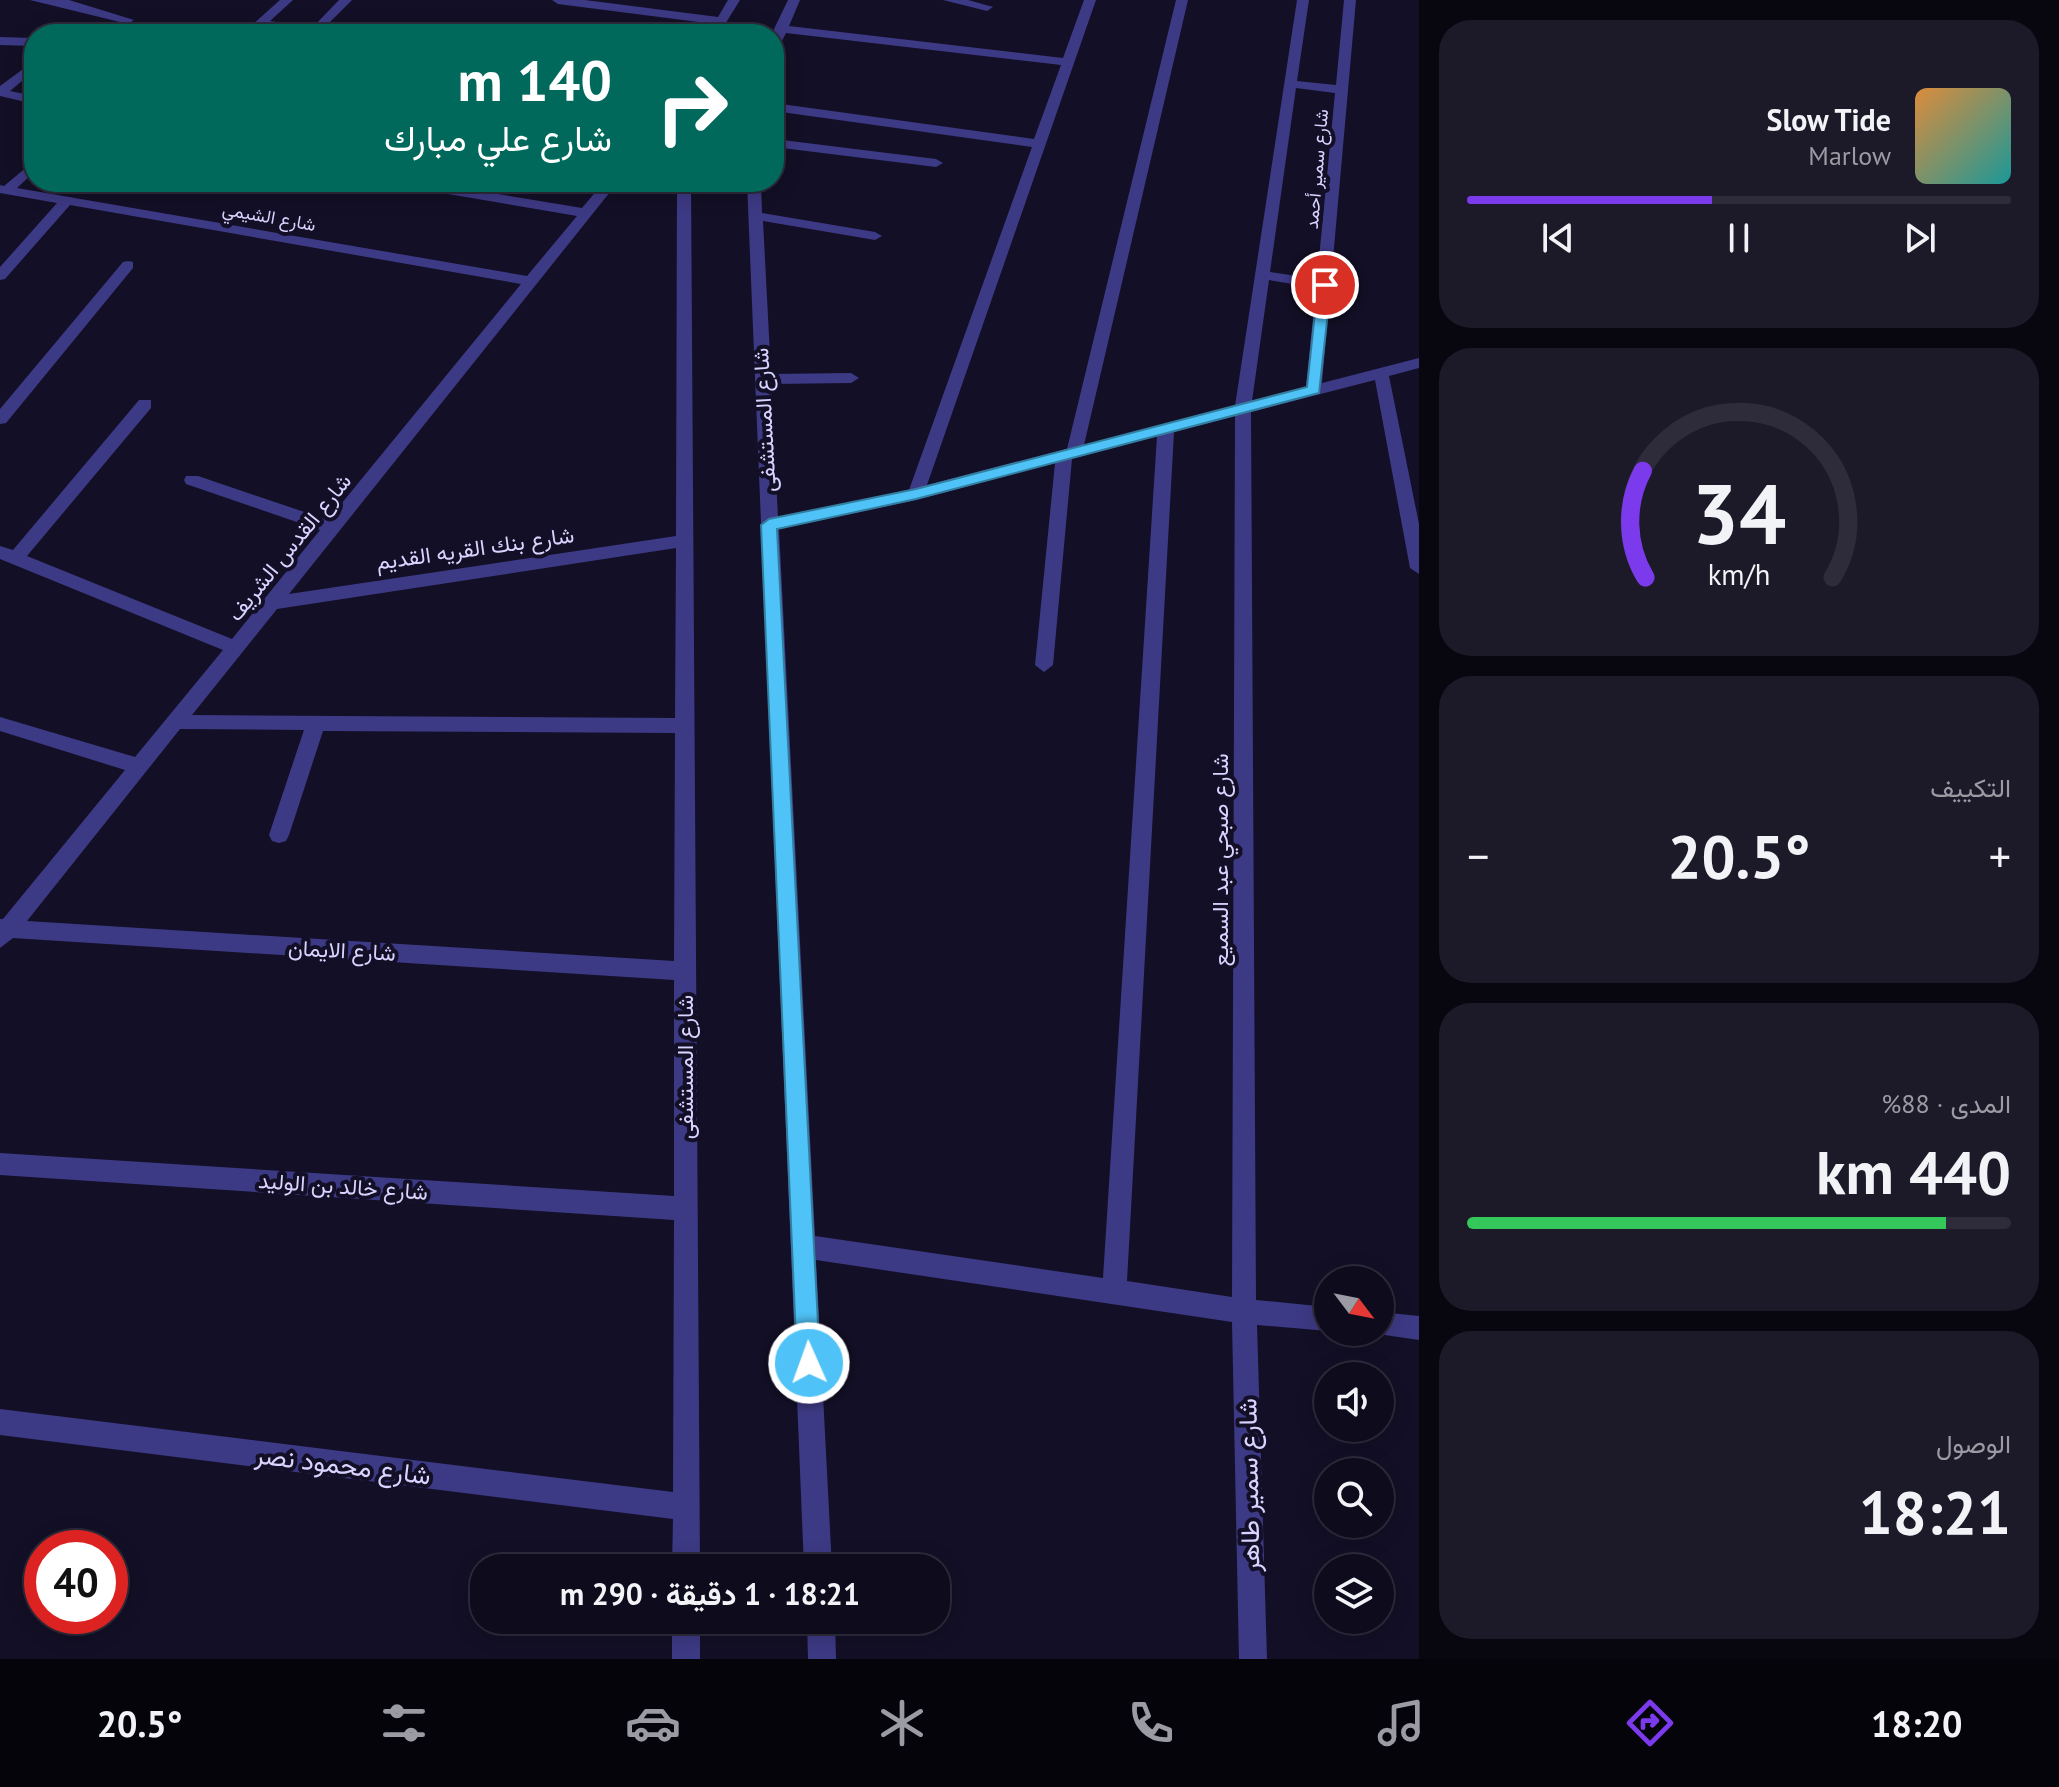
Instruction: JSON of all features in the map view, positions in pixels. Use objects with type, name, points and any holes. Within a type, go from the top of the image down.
[{"type":"street","points":[[36,0],[69,4],[128,20]]},
{"type":"street","points":[[260,23],[287,0]]},
{"type":"street","points":[[322,24],[346,0]]},
{"type":"street","points":[[558,0],[720,21]]},
{"type":"street","points":[[719,24],[734,0]]},
{"type":"street","points":[[782,24],[794,0]]},
{"type":"street","points":[[949,0],[987,7]]},
{"type":"street","points":[[916,494],[1090,0]]},
{"type":"street","points":[[1044,665],[1069,454],[1182,0]]},
{"type":"street","name":"شارع صبحي عبد السميع","points":[[1244,1311],[1243,408],[1303,0]]},
{"type":"street","name":"شارع سمير أحمد","points":[[1314,390],[1350,0]]},
{"type":"street","points":[[260,23],[266,24]]},
{"type":"street","points":[[784,29],[1068,62]]},
{"type":"street","points":[[0,41],[24,42]]},
{"type":"street","points":[[24,73],[2,91],[8,96],[24,98]]},
{"type":"street","points":[[1291,84],[1343,90]]},
{"type":"street","points":[[784,108],[1039,144]]},
{"type":"street","points":[[784,144],[936,163]]},
{"type":"street","points":[[4,189],[24,173]]},
{"type":"street","name":"شارع الشيمي","points":[[4,189],[532,281]]},
{"type":"street","points":[[461,192],[586,213]]},
{"type":"street","name":"شارع القدس الشريف","points":[[2,932],[237,648],[603,192]]},
{"type":"street","name":"شارع المستشفى","points":[[684,192],[686,1554]]},
{"type":"street","name":"شارع المستشفى","points":[[754,192],[817,1554]]},
{"type":"street","points":[[0,276],[67,200]]},
{"type":"street","points":[[755,216],[875,236]]},
{"type":"street","points":[[0,419],[128,265]]},
{"type":"street","points":[[1263,275],[1325,285]]},
{"type":"street","points":[[769,525],[916,494],[1419,363]]},
{"type":"street","points":[[1381,373],[1419,568]]},
{"type":"street","points":[[762,379],[851,378]]},
{"type":"street","points":[[145,404],[8,555],[237,648]]},
{"type":"street","points":[[1114,1291],[1166,428]]},
{"type":"street","points":[[192,480],[332,528]]},
{"type":"street","name":"شارع بنك القريه القديم","points":[[272,603],[684,541]]},
{"type":"street","points":[[174,722],[684,726]]},
{"type":"street","points":[[279,835],[316,723]]},
{"type":"street","points":[[0,724],[138,766]]},
{"type":"street","name":"شارع الايمان","points":[[2,932],[685,971]]},
{"type":"street","name":"شارع خالد بن الوليد","points":[[0,1164],[686,1209]]},
{"type":"street","points":[[804,1246],[1244,1311],[1314,1318]]},
{"type":"street","name":"شارع سمير طاهر","points":[[1244,1311],[1253,1659]]},
{"type":"street","points":[[1394,1325],[1419,1328]]},
{"type":"street","name":"شارع محمود نصر","points":[[0,1422],[686,1507]]},
{"type":"street","points":[[686,1634],[686,1659]]},
{"type":"street","points":[[821,1634],[822,1659]]},
{"type":"route","points":[[809,1363],[769,525],[916,494],[1314,390],[1325,285]]}]
